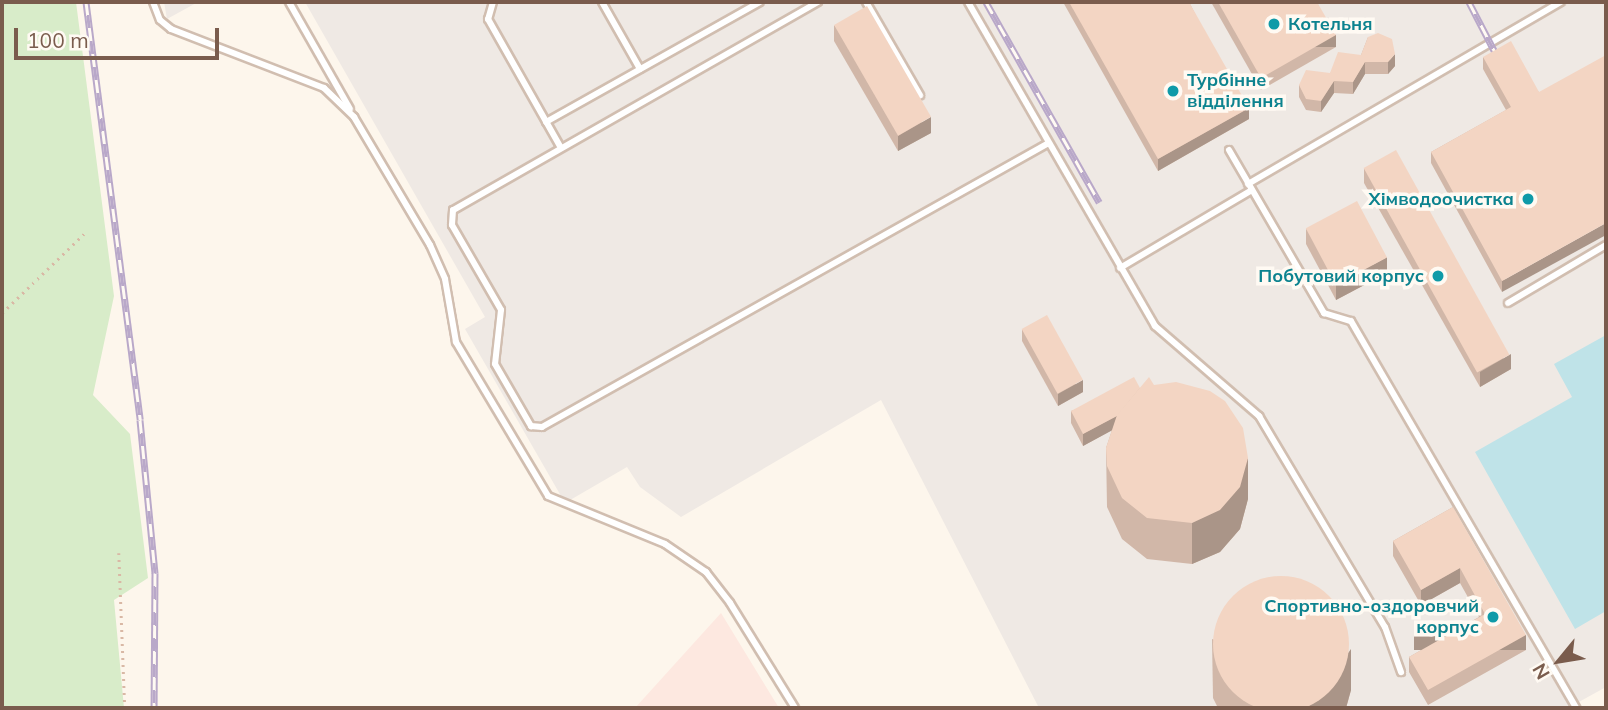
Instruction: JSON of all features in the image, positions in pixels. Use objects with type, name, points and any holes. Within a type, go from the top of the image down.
[{"type":"lane","points":[[153,2],[160,20],[171,29],[324,88],[354,117]]},
{"type":"lane","points":[[289,2],[430,245],[445,279],[456,342],[548,496],[568,508],[665,544],[706,572],[730,603],[795,708]]},
{"type":"lane","points":[[493,2],[488,19],[561,148]]},
{"type":"lane","points":[[602,2],[640,69]]},
{"type":"lane","points":[[546,122],[758,2]]},
{"type":"lane","points":[[818,2],[457,206],[451,218],[501,310],[495,364],[526,423],[536,428],[1047,144]]},
{"type":"lane","points":[[866,2],[920,94]]},
{"type":"lane","points":[[968,2],[1047,144],[1155,326],[1259,416],[1385,627],[1401,673]]},
{"type":"lane","points":[[1120,268],[1250,187],[1561,2]]},
{"type":"lane","points":[[1229,150],[1324,313],[1351,321],[1576,708]]},
{"type":"lane","points":[[1508,303],[1606,245]]},
{"type":"path","points":[[2,313],[86,232]]},
{"type":"path","points":[[119,553],[125,708]]},
{"type":"shaded area","points":[[164,2],[198,2],[167,19]]},
{"type":"shaded area","points":[[305,2],[1606,2],[1606,687],[1568,708],[1039,708],[881,400],[681,517],[640,487],[627,467],[565,503],[465,329],[485,317]]},
{"type":"shaded area","points":[[721,613],[779,708],[635,708]]},
{"type":"green space","points":[[2,2],[76,2],[114,296],[93,395],[130,434],[148,578],[114,600],[124,708],[2,708]]},
{"type":"water","points":[[1606,335],[1606,611],[1575,629],[1475,452],[1572,397],[1554,364]]},
{"type":"building","name":"Турбінне відділення","points":[[1069,2],[1189,2],[1249,108],[1158,159]]},
{"type":"building","name":"Котельня","points":[[1218,2],[1317,2],[1336,35],[1261,78]]},
{"type":"building","points":[[867,6],[931,117],[898,136],[834,25]]},
{"type":"building","points":[[1378,33],[1392,39],[1395,54],[1388,62],[1365,62],[1353,82],[1334,81],[1321,101],[1306,99],[1299,85],[1306,70],[1330,73],[1338,52],[1361,55],[1368,37]]},
{"type":"building","name":"Хімводоочистка","points":[[1511,41],[1539,92],[1606,55],[1606,223],[1502,281],[1431,152],[1511,107],[1483,57]]},
{"type":"building","name":"Побутовий корпус","points":[[1396,150],[1509,355],[1477,373],[1364,168]]},
{"type":"building","points":[[1357,201],[1387,258],[1336,285],[1306,228]]},
{"type":"building","points":[[1047,315],[1083,380],[1058,394],[1022,329]]},
{"type":"building","points":[[1134,377],[1140,388],[1117,416],[1083,434],[1071,411]]},
{"type":"building","points":[[1149,377],[1154,385],[1176,382],[1210,391],[1225,401],[1243,428],[1248,458],[1240,487],[1220,510],[1192,523],[1147,518],[1122,498],[1107,466],[1106,448],[1117,415]]},
{"type":"building","name":"Спортивно-оздоровчий корпус","points":[[1453,507],[1526,635],[1428,690],[1409,657],[1485,614],[1460,568],[1421,590],[1393,541]]},
{"type":"building","points":[[1281,576],[1307,581],[1329,596],[1344,618],[1349,644],[1344,670],[1329,692],[1307,707],[1281,712],[1255,707],[1233,692],[1218,670],[1213,644],[1218,618],[1233,596],[1255,581]]},
{"type":"railway","points":[[86,2],[140,420],[155,573],[154,708]]},
{"type":"railway","points":[[986,2],[1099,202]]},
{"type":"railway","points":[[1469,2],[1498,58]]},
{"type":"place","name":"Котельня","points":[[1274,24]]},
{"type":"place","name":"Турбінне відділення","points":[[1173,91]]},
{"type":"place","name":"Хімводоочистка","points":[[1528,199]]},
{"type":"place","name":"Побутовий корпус","points":[[1438,276]]},
{"type":"place","name":"Спортивно-оздоровчий корпус","points":[[1493,617]]}]
